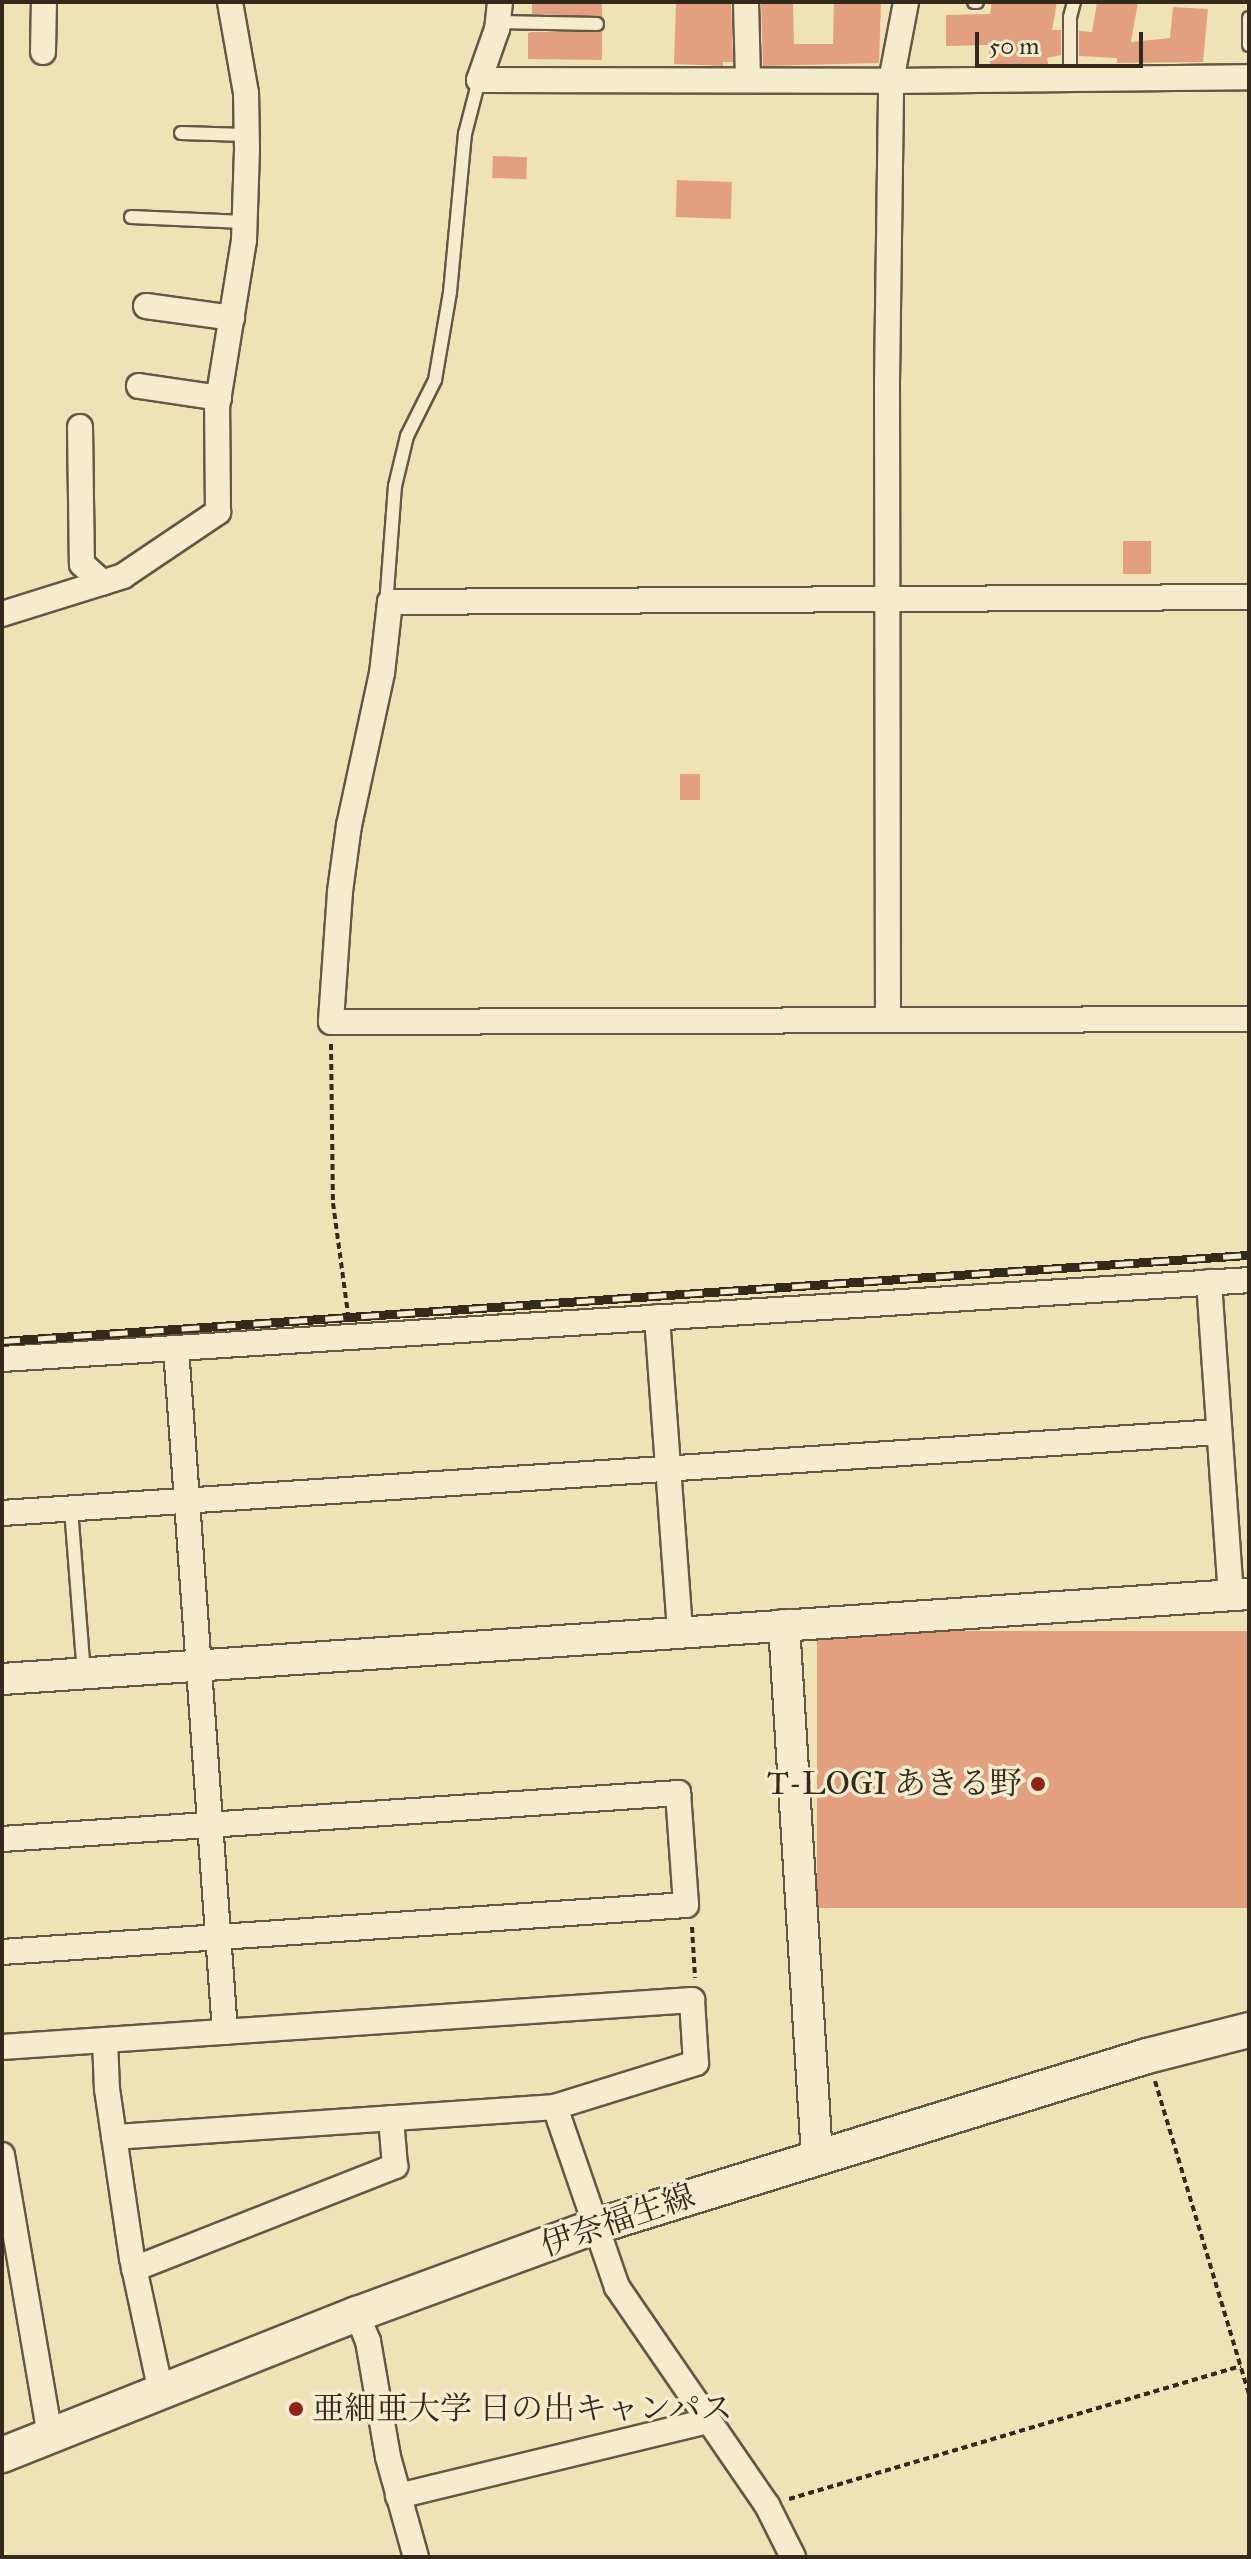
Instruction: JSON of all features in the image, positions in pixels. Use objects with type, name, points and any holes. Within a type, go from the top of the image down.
[{"type":"main road","name":"伊奈福生線","points":[[2,2455],[357,2314],[594,2227],[1147,2056],[1249,2030]]},
{"type":"street","points":[[43,52],[44,2]]},
{"type":"street","points":[[2,614],[123,576],[218,512],[219,398],[244,222],[246,93],[230,2]]},
{"type":"street","points":[[746,2],[748,79]]},
{"type":"street","points":[[888,1020],[891,81],[906,2]]},
{"type":"street","points":[[499,12],[479,80],[891,81],[1249,77]]},
{"type":"street","points":[[146,306],[232,318]]},
{"type":"street","points":[[139,386],[219,398]]},
{"type":"street","points":[[80,427],[82,564],[103,583]]},
{"type":"street","points":[[1249,597],[390,602],[382,673],[349,825],[340,892],[331,1022],[1249,1019]]},
{"type":"street","points":[[2,1359],[1249,1280]]},
{"type":"street","points":[[2,1679],[1240,1594],[1219,1432],[1209,1282]]},
{"type":"street","points":[[657,1317],[680,1633]]},
{"type":"street","points":[[176,1348],[225,2032]]},
{"type":"street","points":[[2,1513],[1219,1432]]},
{"type":"street","points":[[784,1625],[817,2157]]},
{"type":"street","points":[[2,1839],[678,1793],[686,1905],[2,1952]]},
{"type":"street","points":[[2,2047],[692,2000],[696,2063],[555,2107],[114,2137]]},
{"type":"street","points":[[105,2040],[114,2137],[134,2269],[161,2392]]},
{"type":"street","points":[[555,2107],[617,2287],[767,2505],[793,2557]]},
{"type":"street","points":[[134,2269],[395,2166],[391,2118]]},
{"type":"street","points":[[2,2155],[12,2274],[50,2435]]},
{"type":"street","points":[[357,2314],[368,2341],[398,2496],[416,2557]]},
{"type":"street","points":[[398,2496],[707,2421]]},
{"type":"lane","points":[[1070,80],[1070,17],[1074,2]]},
{"type":"lane","points":[[499,12],[597,24]]},
{"type":"lane","points":[[1249,18],[1249,45]]},
{"type":"lane","points":[[390,602],[387,592],[395,486],[407,436],[435,380],[450,292],[465,134],[479,80]]},
{"type":"lane","points":[[181,133],[246,135]]},
{"type":"lane","points":[[131,217],[244,222]]},
{"type":"lane","points":[[71,1509],[84,1673]]},
{"type":"path","points":[[331,1022],[333,1203],[349,1337]]},
{"type":"path","points":[[686,1905],[691,1916],[695,1988],[692,2000]]},
{"type":"path","points":[[1147,2056],[1249,2394]]},
{"type":"path","points":[[767,2505],[1241,2366]]},
{"type":"building","points":[[532,2],[602,2],[602,17],[532,14]]},
{"type":"building","points":[[676,2],[731,2],[733,62],[723,62],[723,66],[674,64]]},
{"type":"building","points":[[761,2],[793,2],[794,44],[833,44],[834,2],[881,2],[879,63],[763,66]]},
{"type":"building","points":[[992,2],[1057,2],[1052,30],[1061,30],[1061,55],[1047,58],[1048,64],[990,65],[989,45],[946,46],[946,15],[990,14]]},
{"type":"building","points":[[1097,2],[1138,2],[1131,42],[1170,38],[1173,7],[1208,9],[1203,62],[1117,63],[1117,58],[1079,56],[1079,31],[1092,32]]},
{"type":"building","points":[[602,32],[602,60],[528,59],[528,33]]},
{"type":"building","points":[[493,156],[527,157],[526,179],[492,178]]},
{"type":"building","points":[[677,180],[732,182],[731,219],[676,217]]},
{"type":"building","points":[[1123,541],[1151,541],[1151,574],[1123,574]]},
{"type":"building","points":[[680,774],[700,774],[700,800],[680,800]]},
{"type":"building","name":"T-LOGI あきる野","points":[[817,1631],[1249,1631],[1249,1908],[817,1908]]},
{"type":"railway","points":[[2,1341],[1249,1255]]},
{"type":"place","name":"T-LOGI あきる野","points":[[1038,1784]]},
{"type":"place","name":"亜細亜大学 日の出キャンパス","points":[[296,2409]]}]
